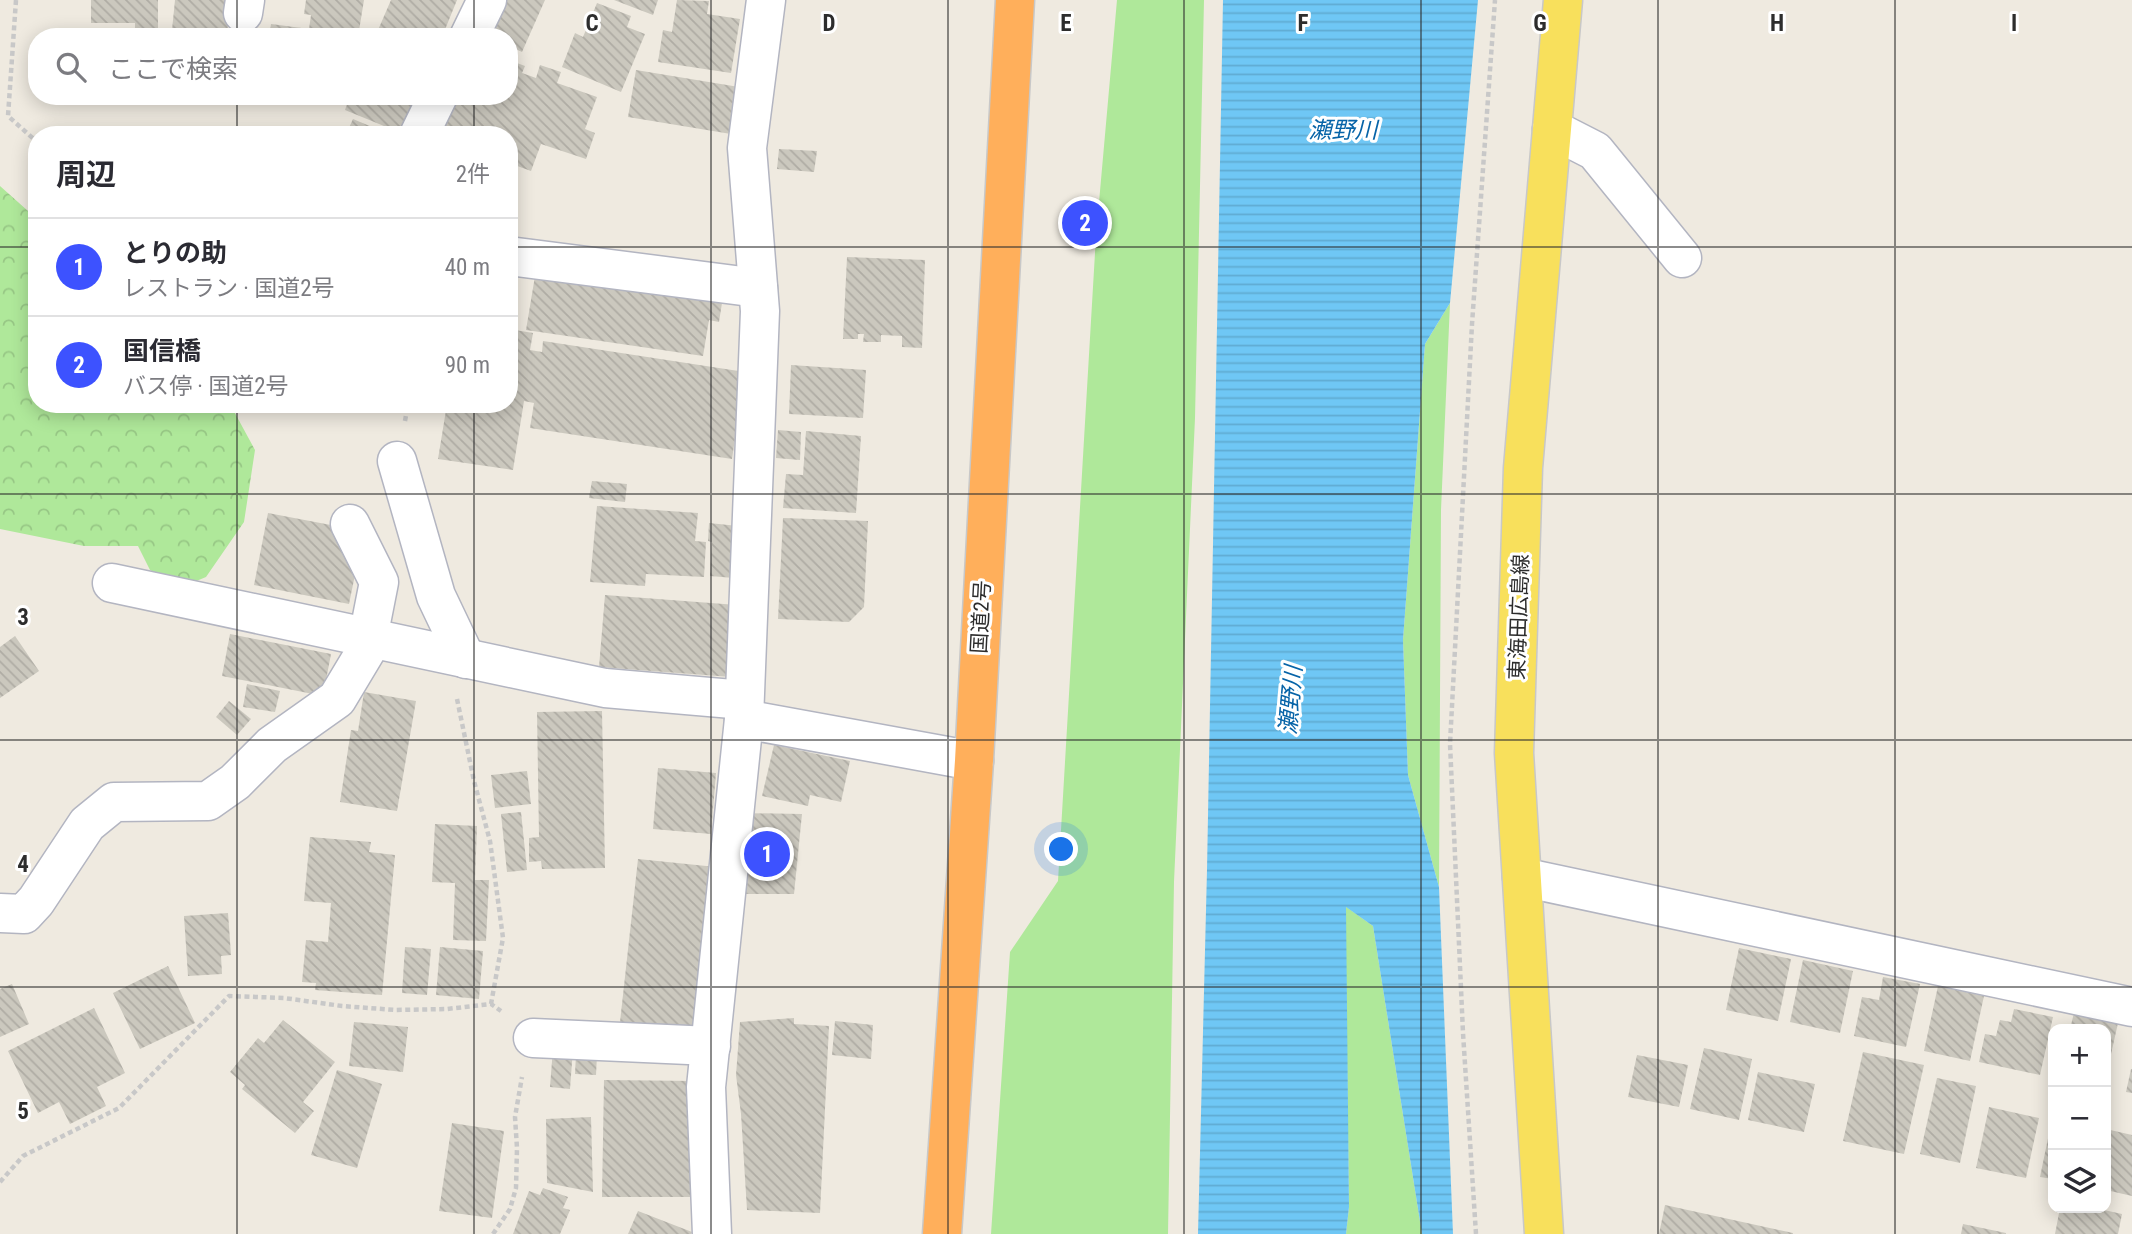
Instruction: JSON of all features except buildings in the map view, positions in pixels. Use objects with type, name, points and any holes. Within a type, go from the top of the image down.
[{"type":"highway","name":"国道2号","points":[[942,1234],[974,761],[1015,0]]},
{"type":"main road","name":"東海田広島線","points":[[1544,1234],[1514,752],[1523,468],[1563,0]]},
{"type":"street","points":[[473,28],[487,0]]},
{"type":"street","points":[[712,1234],[706,1087],[744,709],[760,311],[747,148],[766,0]]},
{"type":"street","points":[[423,126],[434,105]]},
{"type":"street","points":[[1552,129],[1595,151],[1682,258]]},
{"type":"street","points":[[518,257],[758,288]]},
{"type":"street","points":[[397,461],[456,656]]},
{"type":"street","points":[[0,913],[24,914],[36,901],[87,824],[114,802],[208,801],[235,782],[272,745],[337,699],[370,638],[379,582],[350,524]]},
{"type":"street","points":[[112,583],[605,688],[744,709],[974,761]]},
{"type":"street","points":[[1522,877],[2132,1007]]},
{"type":"street","points":[[533,1038],[711,1046]]},
{"type":"path","points":[[16,0],[8,116],[28,134]]},
{"type":"path","points":[[1476,1234],[1462,1033],[1450,744],[1472,324],[1495,0]]},
{"type":"path","points":[[0,1182],[23,1156],[119,1108],[229,996],[284,998],[395,1010],[447,1009],[491,1004],[503,938],[490,841],[474,781],[460,708],[456,656]]},
{"type":"path","points":[[493,1234],[510,1209],[516,1188],[515,1117],[520,1084],[533,1038]]},
{"type":"green space","points":[[1117,0],[1204,0],[1195,418],[1174,882],[1168,1234],[991,1234],[1010,952],[1058,881],[1096,236]]},
{"type":"green space","points":[[0,186],[28,211],[28,413],[235,413],[255,450],[244,522],[206,577],[182,587],[150,570],[138,546],[84,546],[0,529]]},
{"type":"green space","points":[[1450,303],[1441,510],[1439,887],[1408,775],[1403,640],[1425,344]]},
{"type":"green space","points":[[1345,906],[1373,926],[1422,1234],[1346,1234],[1349,1207]]},
{"type":"water","name":"瀬野川","points":[[1223,0],[1478,0],[1450,303],[1425,344],[1403,640],[1408,775],[1439,887],[1453,1234],[1422,1234],[1373,926],[1346,907],[1349,1207],[1346,1234],[1198,1234]]},
{"type":"place","name":"国信橋","points":[[1085,223]]},
{"type":"place","name":"とりの助","points":[[767,854]]}]
